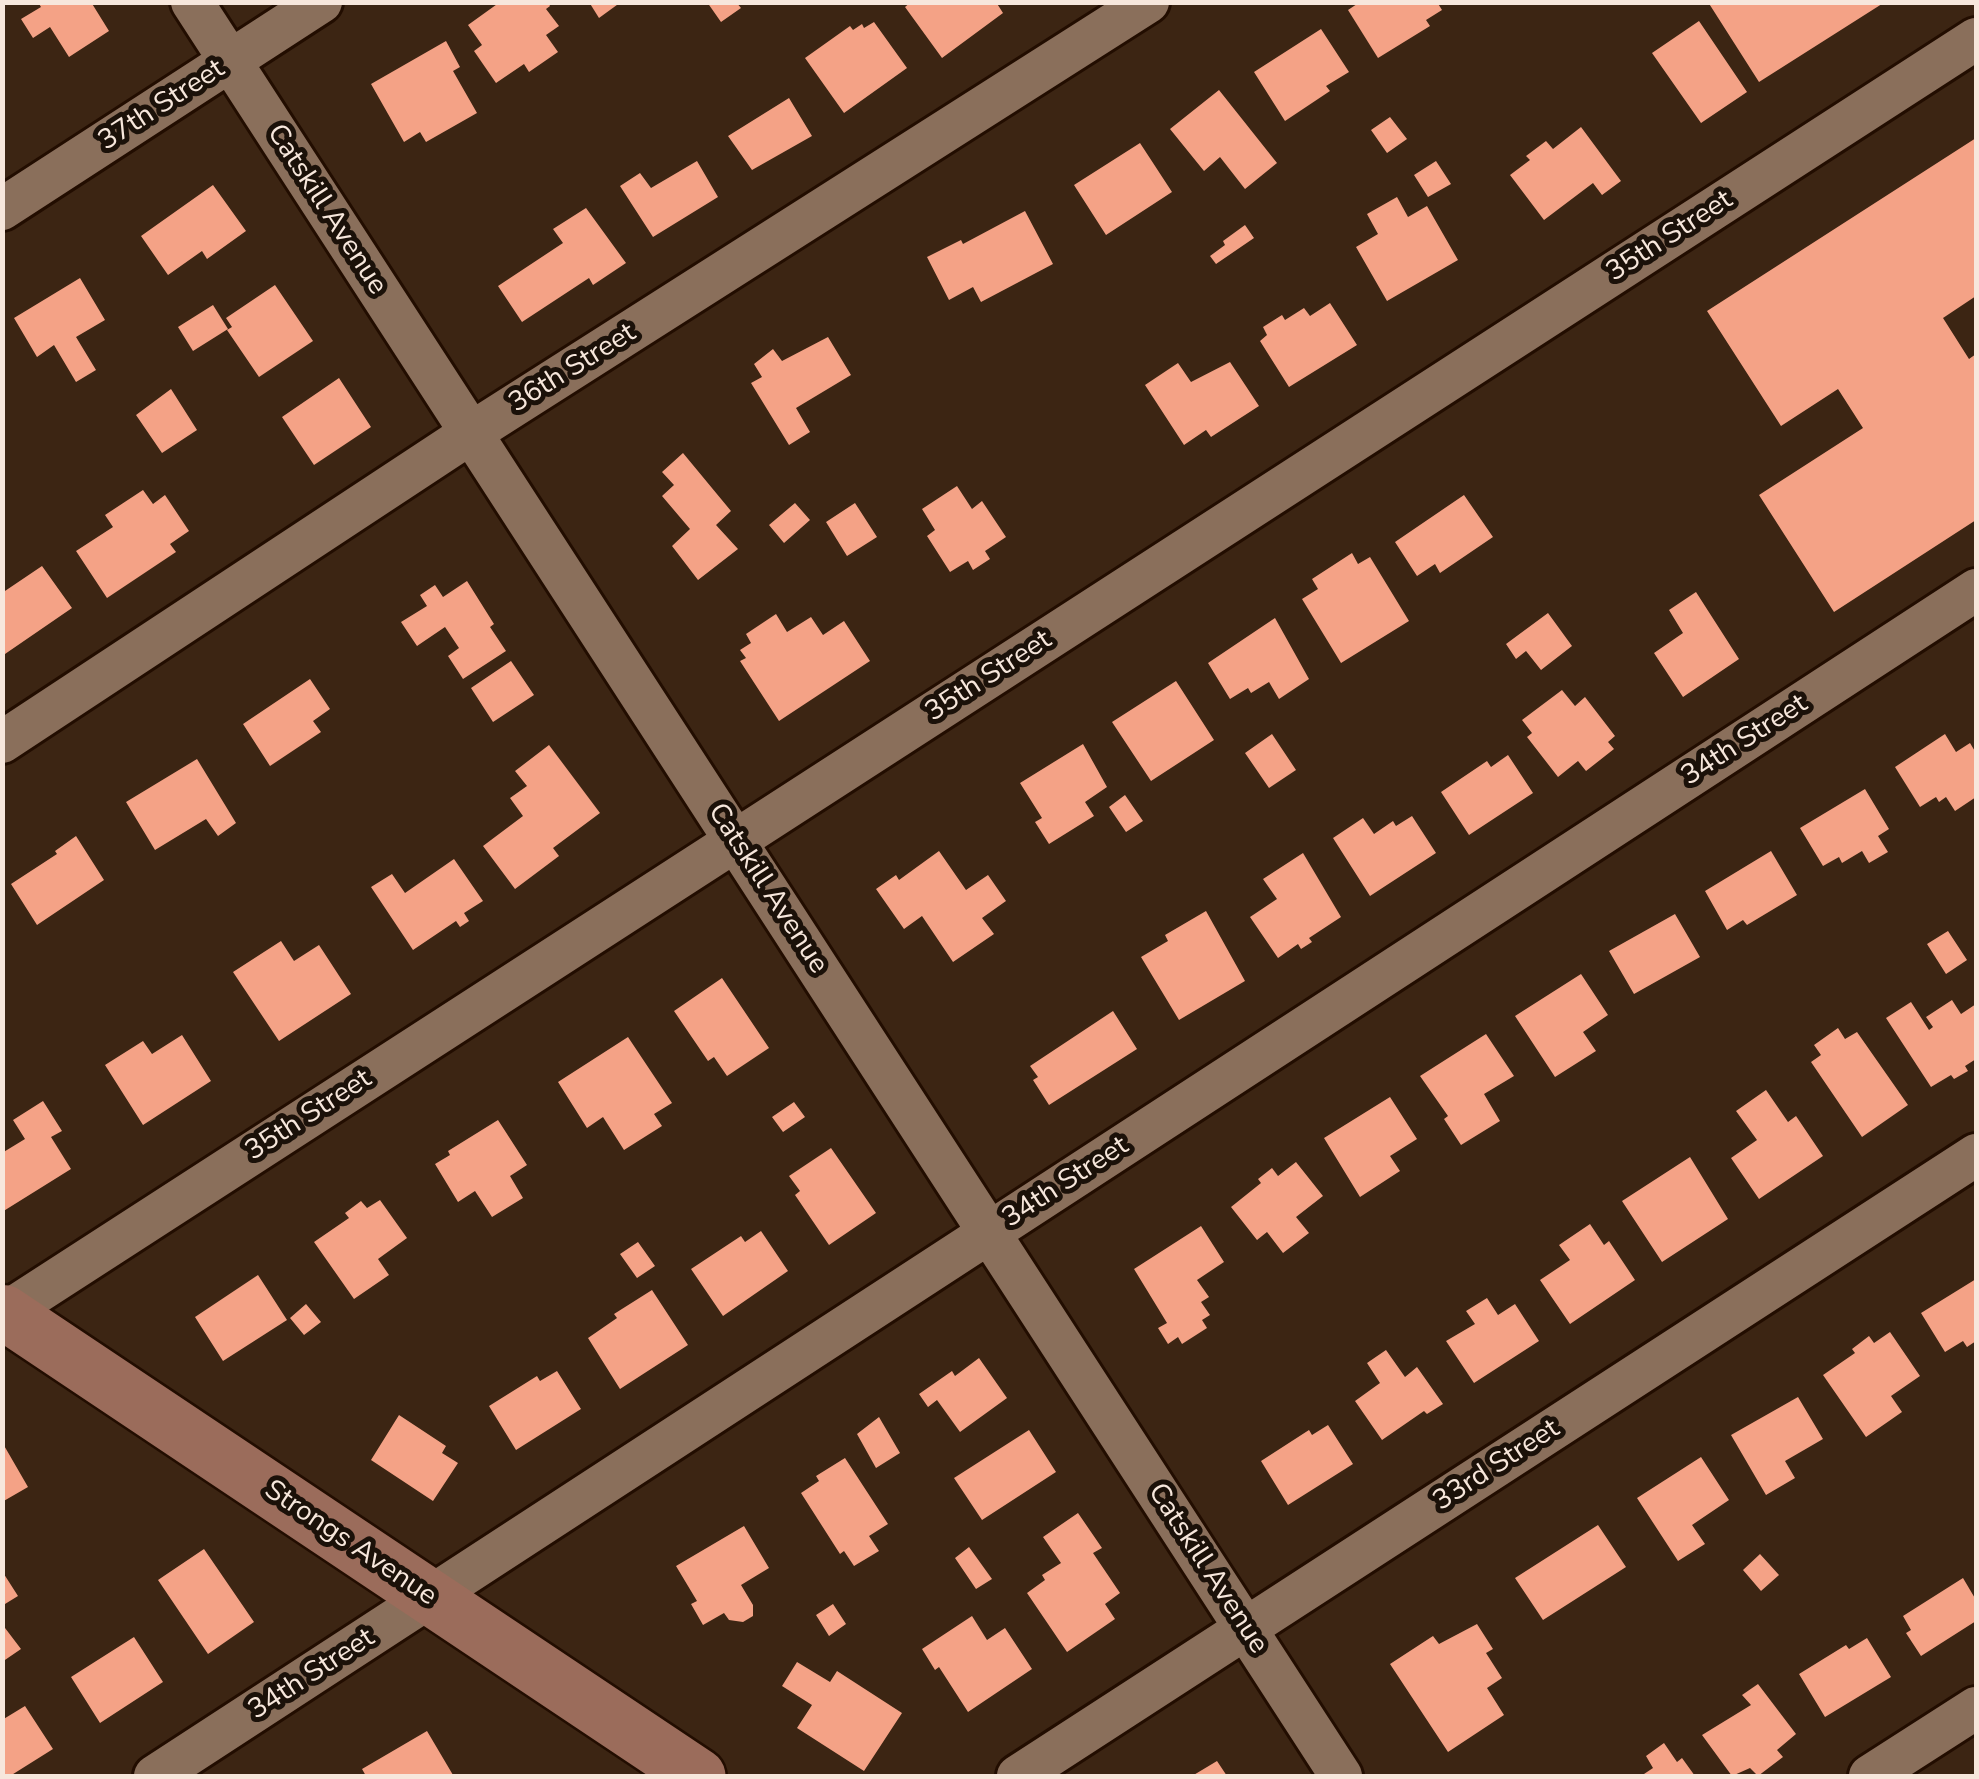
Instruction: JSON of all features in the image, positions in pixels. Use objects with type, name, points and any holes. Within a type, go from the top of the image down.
[{"type":"street","name":"Catskill Avenue","points":[[192,2],[1341,1776]]},
{"type":"street","name":"37th Street","points":[[2,209],[321,2]]},
{"type":"street","name":"36th Street","points":[[2,742],[471,434],[1148,2]]},
{"type":"street","name":"35th Street","points":[[3,1313],[1976,40]]},
{"type":"street","name":"34th Street","points":[[155,1776],[1976,590]]},
{"type":"street","name":"33rd Street","points":[[1018,1776],[1976,1156]]},
{"type":"street","name":"Strongs Avenue","points":[[3,1313],[698,1776]]},
{"type":"street","points":[[1870,1776],[1976,1708]]},
{"type":"building","points":[[38,2],[91,2],[109,31],[69,57],[50,27],[33,38],[21,19],[41,7]]},
{"type":"building","points":[[500,2],[548,2],[550,6],[546,9],[559,26],[546,35],[558,52],[529,72],[524,64],[496,83],[474,51],[482,45],[468,25]]},
{"type":"building","points":[[589,2],[621,2],[599,18]]},
{"type":"building","points":[[707,2],[736,2],[741,8],[721,22]]},
{"type":"building","points":[[911,2],[996,2],[1003,13],[942,58],[905,7]]},
{"type":"building","points":[[1360,2],[1437,2],[1442,10],[1426,20],[1430,26],[1378,58],[1348,10]]},
{"type":"building","points":[[1708,2],[1885,2],[1759,82]]},
{"type":"building","points":[[1699,21],[1747,92],[1701,123],[1652,53]]},
{"type":"building","points":[[874,22],[907,68],[844,113],[805,58],[850,26],[853,30]]},
{"type":"building","points":[[1321,29],[1349,72],[1326,86],[1330,91],[1285,121],[1254,72]]},
{"type":"building","points":[[446,41],[460,67],[453,71],[477,113],[426,142],[420,132],[404,142],[371,84]]},
{"type":"building","points":[[1219,90],[1277,163],[1245,189],[1220,157],[1204,171],[1170,129]]},
{"type":"building","points":[[789,98],[812,136],[752,170],[728,136]]},
{"type":"building","points":[[1390,117],[1407,139],[1387,153],[1371,130]]},
{"type":"building","points":[[1581,127],[1621,181],[1602,195],[1593,183],[1544,220],[1510,175],[1546,141],[1553,149]]},
{"type":"building","points":[[1976,138],[1976,296],[1943,318],[1969,359],[1976,354],[1976,520],[1834,612],[1759,495],[1863,428],[1838,389],[1781,426],[1707,311]]},
{"type":"building","points":[[1140,143],[1172,192],[1106,235],[1074,185]]},
{"type":"building","points":[[697,161],[718,197],[653,237],[620,186],[640,173],[651,188]]},
{"type":"building","points":[[1436,161],[1451,184],[1428,197],[1414,175]]},
{"type":"building","points":[[213,185],[246,231],[207,259],[202,251],[168,275],[141,236]]},
{"type":"building","points":[[1397,197],[1408,217],[1427,206],[1458,260],[1387,301],[1356,247],[1378,234],[1367,214]]},
{"type":"building","points":[[586,208],[626,263],[593,285],[589,278],[522,322],[498,286],[563,243],[553,229]]},
{"type":"building","points":[[1025,211],[1053,264],[981,302],[973,287],[949,300],[927,257],[961,240],[963,244]]},
{"type":"building","points":[[1245,225],[1254,238],[1216,264],[1210,256]]},
{"type":"building","points":[[80,278],[105,320],[76,337],[96,370],[76,382],[54,345],[37,357],[14,318]]},
{"type":"building","points":[[275,285],[313,341],[259,377],[227,330],[232,327],[226,318]]},
{"type":"building","points":[[1330,303],[1357,345],[1289,387],[1260,341],[1267,335],[1263,327],[1304,308],[1310,316]]},
{"type":"building","points":[[213,305],[228,329],[193,351],[178,327]]},
{"type":"building","points":[[828,337],[851,375],[796,408],[810,432],[789,445],[751,383],[762,377],[754,364],[773,349],[782,361]]},
{"type":"building","points":[[1230,362],[1259,406],[1211,437],[1206,430],[1184,445],[1145,385],[1178,363],[1191,382]]},
{"type":"building","points":[[339,378],[371,427],[314,465],[282,417]]},
{"type":"building","points":[[171,389],[197,430],[162,453],[136,415]]},
{"type":"building","points":[[683,453],[731,511],[716,525],[738,549],[698,580],[672,546],[690,529],[662,496],[674,485],[662,472]]},
{"type":"building","points":[[957,486],[972,509],[982,501],[1006,537],[985,551],[990,559],[973,570],[968,561],[950,572],[927,536],[935,530],[922,509]]},
{"type":"building","points":[[143,490],[153,504],[165,495],[189,531],[170,544],[176,552],[107,598],[76,551],[113,527],[105,515]]},
{"type":"building","points":[[1464,495],[1493,537],[1440,573],[1435,564],[1417,576],[1395,542]]},
{"type":"building","points":[[795,503],[810,520],[784,543],[769,525]]},
{"type":"building","points":[[855,503],[877,537],[847,556],[826,522]]},
{"type":"building","points":[[1352,553],[1358,564],[1370,557],[1409,621],[1341,663],[1302,599],[1318,589],[1312,579]]},
{"type":"building","points":[[42,566],[72,608],[5,654],[2,593]]},
{"type":"building","points":[[467,581],[506,651],[463,679],[448,656],[459,648],[445,627],[417,646],[401,622],[427,606],[420,595],[435,585],[443,597]]},
{"type":"building","points":[[1696,592],[1739,659],[1683,697],[1654,653],[1683,633],[1669,610]]},
{"type":"building","points":[[1548,613],[1572,646],[1541,670],[1526,651],[1516,659],[1506,644]]},
{"type":"building","points":[[776,614],[787,632],[811,617],[823,635],[844,621],[870,661],[779,721],[740,661],[746,658],[740,650],[751,643],[746,634]]},
{"type":"building","points":[[1275,618],[1309,679],[1279,699],[1269,682],[1230,699],[1208,663]]},
{"type":"building","points":[[511,661],[534,695],[493,722],[471,688]]},
{"type":"building","points":[[310,679],[330,709],[313,721],[321,732],[270,766],[243,724]]},
{"type":"building","points":[[1176,681],[1214,740],[1151,781],[1112,722]]},
{"type":"building","points":[[1562,690],[1575,706],[1585,697],[1615,736],[1608,742],[1614,749],[1586,771],[1578,761],[1558,777],[1527,737],[1532,733],[1522,720]]},
{"type":"building","points":[[1272,734],[1296,770],[1269,788],[1245,753]]},
{"type":"building","points":[[1945,734],[1956,752],[1970,743],[1976,753],[1976,797],[1955,811],[1946,797],[1939,802],[1936,797],[1920,807],[1895,767]]},
{"type":"building","points":[[1083,744],[1107,787],[1085,802],[1094,816],[1049,844],[1035,822],[1042,818],[1020,783]]},
{"type":"building","points":[[549,745],[600,813],[553,848],[559,856],[515,889],[483,846],[523,816],[510,798],[527,786],[515,771]]},
{"type":"building","points":[[1508,755],[1533,793],[1469,835],[1441,792],[1487,761],[1491,767]]},
{"type":"building","points":[[197,759],[236,823],[218,836],[206,819],[155,850],[126,802]]},
{"type":"building","points":[[1865,789],[1889,829],[1878,836],[1888,852],[1869,863],[1862,851],[1842,863],[1839,857],[1823,866],[1800,828]]},
{"type":"building","points":[[1125,795],[1143,821],[1126,832],[1109,807]]},
{"type":"building","points":[[1412,816],[1436,853],[1370,896],[1333,838],[1363,818],[1374,834],[1393,821],[1396,826]]},
{"type":"building","points":[[76,836],[104,880],[37,925],[11,884],[57,854],[55,851]]},
{"type":"building","points":[[939,851],[966,890],[988,875],[1006,901],[982,918],[994,934],[953,962],[922,916],[904,929],[876,889],[896,875],[899,880]]},
{"type":"building","points":[[1771,851],[1797,895],[1747,925],[1743,920],[1727,930],[1705,891]]},
{"type":"building","points":[[1303,853],[1341,917],[1309,938],[1312,942],[1301,949],[1298,944],[1278,958],[1250,917],[1277,899],[1263,879]]},
{"type":"building","points":[[454,859],[483,901],[464,913],[469,921],[460,927],[456,921],[413,950],[371,887],[392,874],[405,893]]},
{"type":"building","points":[[1206,911],[1245,981],[1179,1020],[1141,957],[1168,941],[1165,935]]},
{"type":"building","points":[[1675,914],[1700,957],[1634,994],[1609,951]]},
{"type":"building","points":[[1948,931],[1967,960],[1946,974],[1927,944]]},
{"type":"building","points":[[281,941],[294,961],[319,945],[351,994],[279,1041],[233,972]]},
{"type":"building","points":[[1581,974],[1608,1015],[1583,1032],[1596,1051],[1555,1077],[1515,1016]]},
{"type":"building","points":[[722,978],[769,1048],[727,1076],[714,1057],[708,1061],[674,1011]]},
{"type":"building","points":[[1952,1000],[1961,1014],[1976,1004],[1976,1059],[1965,1066],[1968,1071],[1954,1079],[1951,1075],[1931,1087],[1886,1018],[1911,1002],[1929,1030],[1933,1027],[1926,1017]]},
{"type":"building","points":[[1113,1011],[1137,1049],[1049,1105],[1033,1080],[1038,1077],[1030,1066]]},
{"type":"building","points":[[1838,1028],[1845,1039],[1857,1032],[1908,1105],[1862,1137],[1811,1062],[1821,1055],[1814,1045]]},
{"type":"building","points":[[1486,1034],[1514,1076],[1484,1094],[1500,1121],[1461,1145],[1444,1119],[1448,1116],[1420,1076]]},
{"type":"building","points":[[182,1035],[211,1081],[143,1125],[105,1065],[143,1041],[152,1054]]},
{"type":"building","points":[[628,1037],[672,1103],[654,1114],[662,1126],[624,1150],[603,1117],[587,1128],[558,1082]]},
{"type":"building","points":[[1766,1090],[1788,1122],[1796,1116],[1823,1156],[1759,1199],[1731,1158],[1757,1140],[1736,1111]]},
{"type":"building","points":[[1390,1097],[1417,1139],[1390,1156],[1400,1171],[1360,1197],[1324,1138]]},
{"type":"building","points":[[43,1101],[62,1131],[51,1137],[71,1169],[2,1212],[2,1153],[25,1139],[13,1120]]},
{"type":"building","points":[[794,1102],[805,1117],[783,1132],[772,1117]]},
{"type":"building","points":[[498,1120],[527,1165],[510,1176],[523,1198],[492,1217],[475,1191],[458,1202],[435,1164],[450,1155],[448,1151]]},
{"type":"building","points":[[831,1148],[876,1213],[829,1245],[795,1195],[800,1191],[789,1176]]},
{"type":"building","points":[[1690,1157],[1728,1219],[1662,1262],[1622,1201]]},
{"type":"building","points":[[1296,1162],[1323,1196],[1296,1217],[1309,1233],[1283,1253],[1267,1232],[1257,1240],[1231,1207],[1261,1183],[1258,1179],[1272,1168],[1278,1176]]},
{"type":"building","points":[[380,1200],[407,1238],[378,1259],[389,1275],[354,1299],[314,1242],[349,1218],[345,1213],[361,1201],[367,1208]]},
{"type":"building","points":[[1590,1224],[1604,1245],[1609,1241],[1635,1280],[1570,1324],[1540,1280],[1570,1260],[1559,1245]]},
{"type":"building","points":[[1201,1226],[1224,1262],[1197,1280],[1209,1297],[1201,1302],[1210,1315],[1202,1320],[1207,1328],[1182,1344],[1178,1337],[1168,1344],[1158,1328],[1167,1323],[1134,1269]]},
{"type":"building","points":[[761,1231],[788,1271],[723,1316],[691,1269],[741,1236],[745,1242]]},
{"type":"building","points":[[638,1242],[655,1266],[637,1278],[620,1254]]},
{"type":"building","points":[[258,1275],[287,1320],[223,1361],[195,1317]]},
{"type":"building","points":[[1976,1279],[1976,1341],[1967,1347],[1963,1341],[1945,1352],[1921,1313]]},
{"type":"building","points":[[652,1290],[688,1345],[620,1389],[588,1338],[617,1318],[614,1314]]},
{"type":"building","points":[[1487,1298],[1498,1315],[1515,1304],[1539,1341],[1474,1383],[1446,1341],[1475,1324],[1466,1311]]},
{"type":"building","points":[[306,1304],[321,1322],[304,1335],[290,1318]]},
{"type":"building","points":[[1890,1332],[1920,1376],[1891,1396],[1902,1412],[1866,1437],[1823,1375],[1855,1353],[1852,1349],[1869,1336],[1874,1343]]},
{"type":"building","points":[[1386,1350],[1405,1377],[1417,1367],[1443,1404],[1427,1414],[1424,1411],[1382,1440],[1355,1401],[1380,1383],[1367,1363]]},
{"type":"building","points":[[979,1358],[1007,1398],[960,1432],[937,1400],[928,1407],[919,1394],[952,1371],[955,1376]]},
{"type":"building","points":[[557,1371],[581,1409],[516,1450],[489,1406],[537,1376],[540,1381]]},
{"type":"building","points":[[1798,1397],[1823,1439],[1785,1461],[1795,1478],[1766,1495],[1731,1435]]},
{"type":"building","points":[[399,1415],[446,1446],[442,1453],[458,1463],[433,1501],[371,1460]]},
{"type":"building","points":[[879,1417],[900,1453],[876,1468],[857,1434]]},
{"type":"building","points":[[1328,1425],[1353,1464],[1288,1505],[1261,1461],[1309,1430],[1312,1435]]},
{"type":"building","points":[[1029,1430],[1056,1472],[982,1520],[954,1478]]},
{"type":"building","points":[[2,1442],[28,1487],[2,1502]]},
{"type":"building","points":[[1701,1457],[1729,1500],[1692,1525],[1705,1544],[1678,1561],[1637,1498]]},
{"type":"building","points":[[845,1458],[888,1524],[869,1536],[879,1551],[854,1566],[844,1551],[840,1554],[801,1493],[819,1481],[816,1476]]},
{"type":"building","points":[[1078,1513],[1102,1548],[1093,1553],[1120,1593],[1105,1604],[1115,1619],[1067,1652],[1027,1593],[1045,1580],[1042,1575],[1061,1563],[1043,1537]]},
{"type":"building","points":[[1598,1525],[1626,1567],[1543,1620],[1515,1578]]},
{"type":"building","points":[[744,1526],[769,1568],[741,1585],[753,1605],[753,1616],[743,1622],[729,1620],[724,1613],[703,1625],[691,1604],[697,1601],[676,1566]]},
{"type":"building","points":[[969,1547],[992,1579],[976,1589],[955,1558]]},
{"type":"building","points":[[204,1549],[254,1622],[208,1654],[158,1580]]},
{"type":"building","points":[[1760,1554],[1779,1575],[1761,1591],[1743,1570]]},
{"type":"building","points":[[2,1571],[18,1596],[5,1604],[2,1601]]},
{"type":"building","points":[[1963,1578],[1976,1600],[1976,1621],[1921,1656],[1906,1633],[1911,1630],[1903,1616]]},
{"type":"building","points":[[833,1604],[846,1624],[829,1636],[816,1615]]},
{"type":"building","points":[[972,1616],[987,1640],[1005,1628],[1032,1669],[968,1712],[939,1667],[935,1670],[922,1649]]},
{"type":"building","points":[[2,1624],[21,1649],[2,1662]]},
{"type":"building","points":[[1477,1624],[1493,1649],[1486,1653],[1502,1678],[1487,1688],[1504,1715],[1448,1752],[1390,1664],[1433,1636],[1439,1644]]},
{"type":"building","points":[[134,1637],[163,1682],[100,1723],[71,1677]]},
{"type":"building","points":[[1867,1638],[1891,1677],[1825,1717],[1799,1674],[1846,1645],[1849,1649]]},
{"type":"building","points":[[797,1662],[830,1682],[837,1671],[902,1713],[864,1771],[797,1728],[812,1705],[782,1686]]},
{"type":"building","points":[[1758,1684],[1796,1734],[1777,1750],[1783,1757],[1758,1776],[1750,1768],[1732,1776],[1702,1735],[1751,1705],[1742,1695]]},
{"type":"building","points":[[25,1706],[53,1749],[10,1776],[2,1776],[2,1720]]},
{"type":"building","points":[[427,1731],[453,1775],[366,1776],[362,1769]]},
{"type":"building","points":[[1664,1743],[1677,1762],[1682,1758],[1695,1776],[1641,1776],[1653,1768],[1646,1756]]},
{"type":"building","points":[[1217,1761],[1227,1776],[1192,1776]]}]
